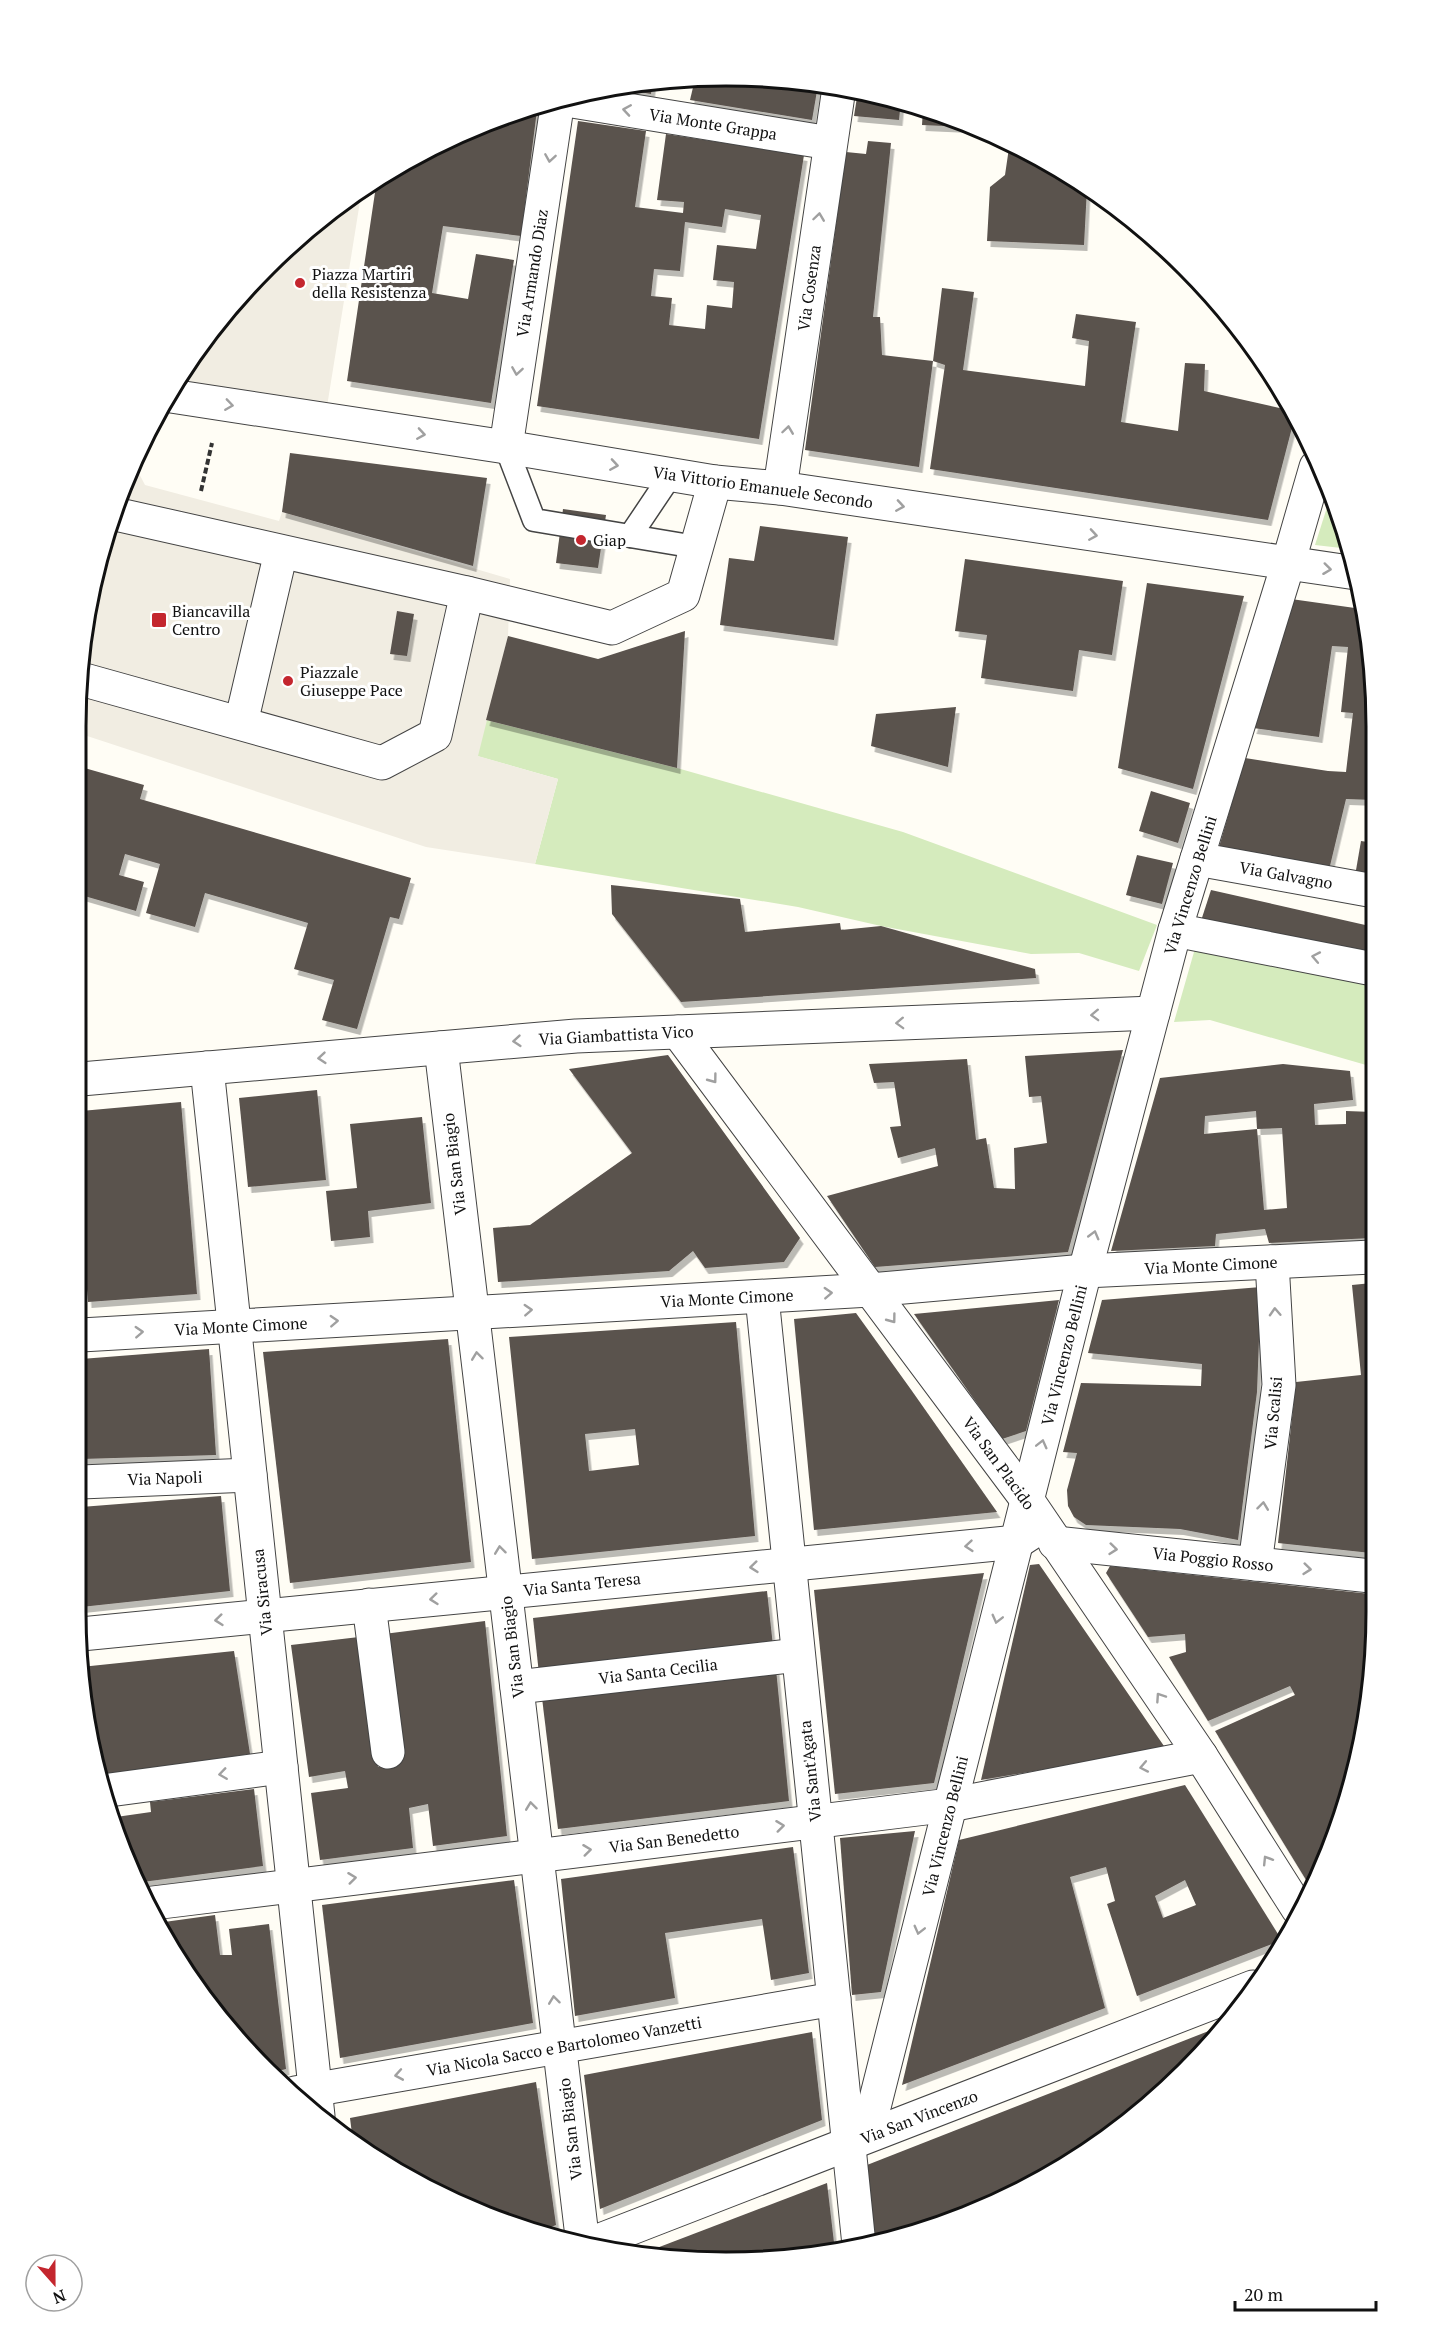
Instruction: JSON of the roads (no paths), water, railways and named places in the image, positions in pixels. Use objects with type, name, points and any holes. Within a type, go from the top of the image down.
[{"type":"street","name":"Via Cosenza","points":[[780,488],[838,96]]},
{"type":"street","name":"Via Monte Grappa","points":[[578,103],[830,143]]},
{"type":"street","name":"Via Armando Diaz","points":[[506,447],[558,108]]},
{"type":"street","name":"Via Vittorio Emanuele Secondo","points":[[176,397],[506,447],[715,482],[780,488],[1347,572]]},
{"type":"street","name":"Via Vincenzo Bellini","points":[[848,2144],[874,2107],[950,1805],[1036,1528],[1085,1271],[1175,930],[1314,474]]},
{"type":"street","points":[[121,515],[612,628],[683,595],[715,482]]},
{"type":"street","points":[[241,723],[281,552]]},
{"type":"street","points":[[87,680],[382,763],[435,735],[467,593]]},
{"type":"street","name":"Via Galvagno","points":[[1197,859],[1366,890]]},
{"type":"street","points":[[1175,930],[1366,968]]},
{"type":"street","name":"Via Giambattista Vico","points":[[86,1079],[576,1036],[1154,1013]]},
{"type":"street","name":"Via San Placido","points":[[678,1032],[870,1290],[1036,1528],[1201,1756],[1295,1904]]},
{"type":"street","name":"Via San Biagio","points":[[441,1048],[583,2235]]},
{"type":"street","name":"Via Siracusa","points":[[207,1068],[294,1886],[309,2097]]},
{"type":"street","name":"Via Monte Cimone","points":[[86,1335],[762,1297],[1085,1271],[1366,1257]]},
{"type":"street","name":"Via Scalisi","points":[[1256,1564],[1279,1385],[1272,1262]]},
{"type":"street","name":"Via Sant'Agata","points":[[762,1297],[858,2237]]},
{"type":"street","name":"Via Napoli","points":[[86,1482],[250,1475]]},
{"type":"street","name":"Via Poggio Rosso","points":[[1036,1528],[1256,1564],[1366,1575]]},
{"type":"street","name":"Via Santa Teresa","points":[[87,1633],[789,1563],[1036,1528]]},
{"type":"street","points":[[369,1605],[388,1752]]},
{"type":"street","name":"Via Santa Cecilia","points":[[517,1687],[798,1655]]},
{"type":"street","name":"Via San Benedetto","points":[[156,1903],[950,1805],[1201,1756]]},
{"type":"street","points":[[111,1790],[281,1767]]},
{"type":"street","name":"Via San Vincenzo","points":[[602,2239],[1239,1992]]},
{"type":"street","name":"Via Nicola Sacco e Bartolomeo Vanzetti","points":[[311,2099],[560,2047],[834,2000]]},
{"type":"lane","points":[[506,447],[534,520],[696,547]]},
{"type":"lane","points":[[630,536],[671,475]]},
{"type":"place","name":"Piazza Martiri della Resistenza","points":[[300,283]]},
{"type":"place","name":"Giap","points":[[581,540]]},
{"type":"place","name":"Biancavilla Centro","points":[[159,620]]},
{"type":"place","name":"Piazzale Giuseppe Pace","points":[[288,681]]}]
